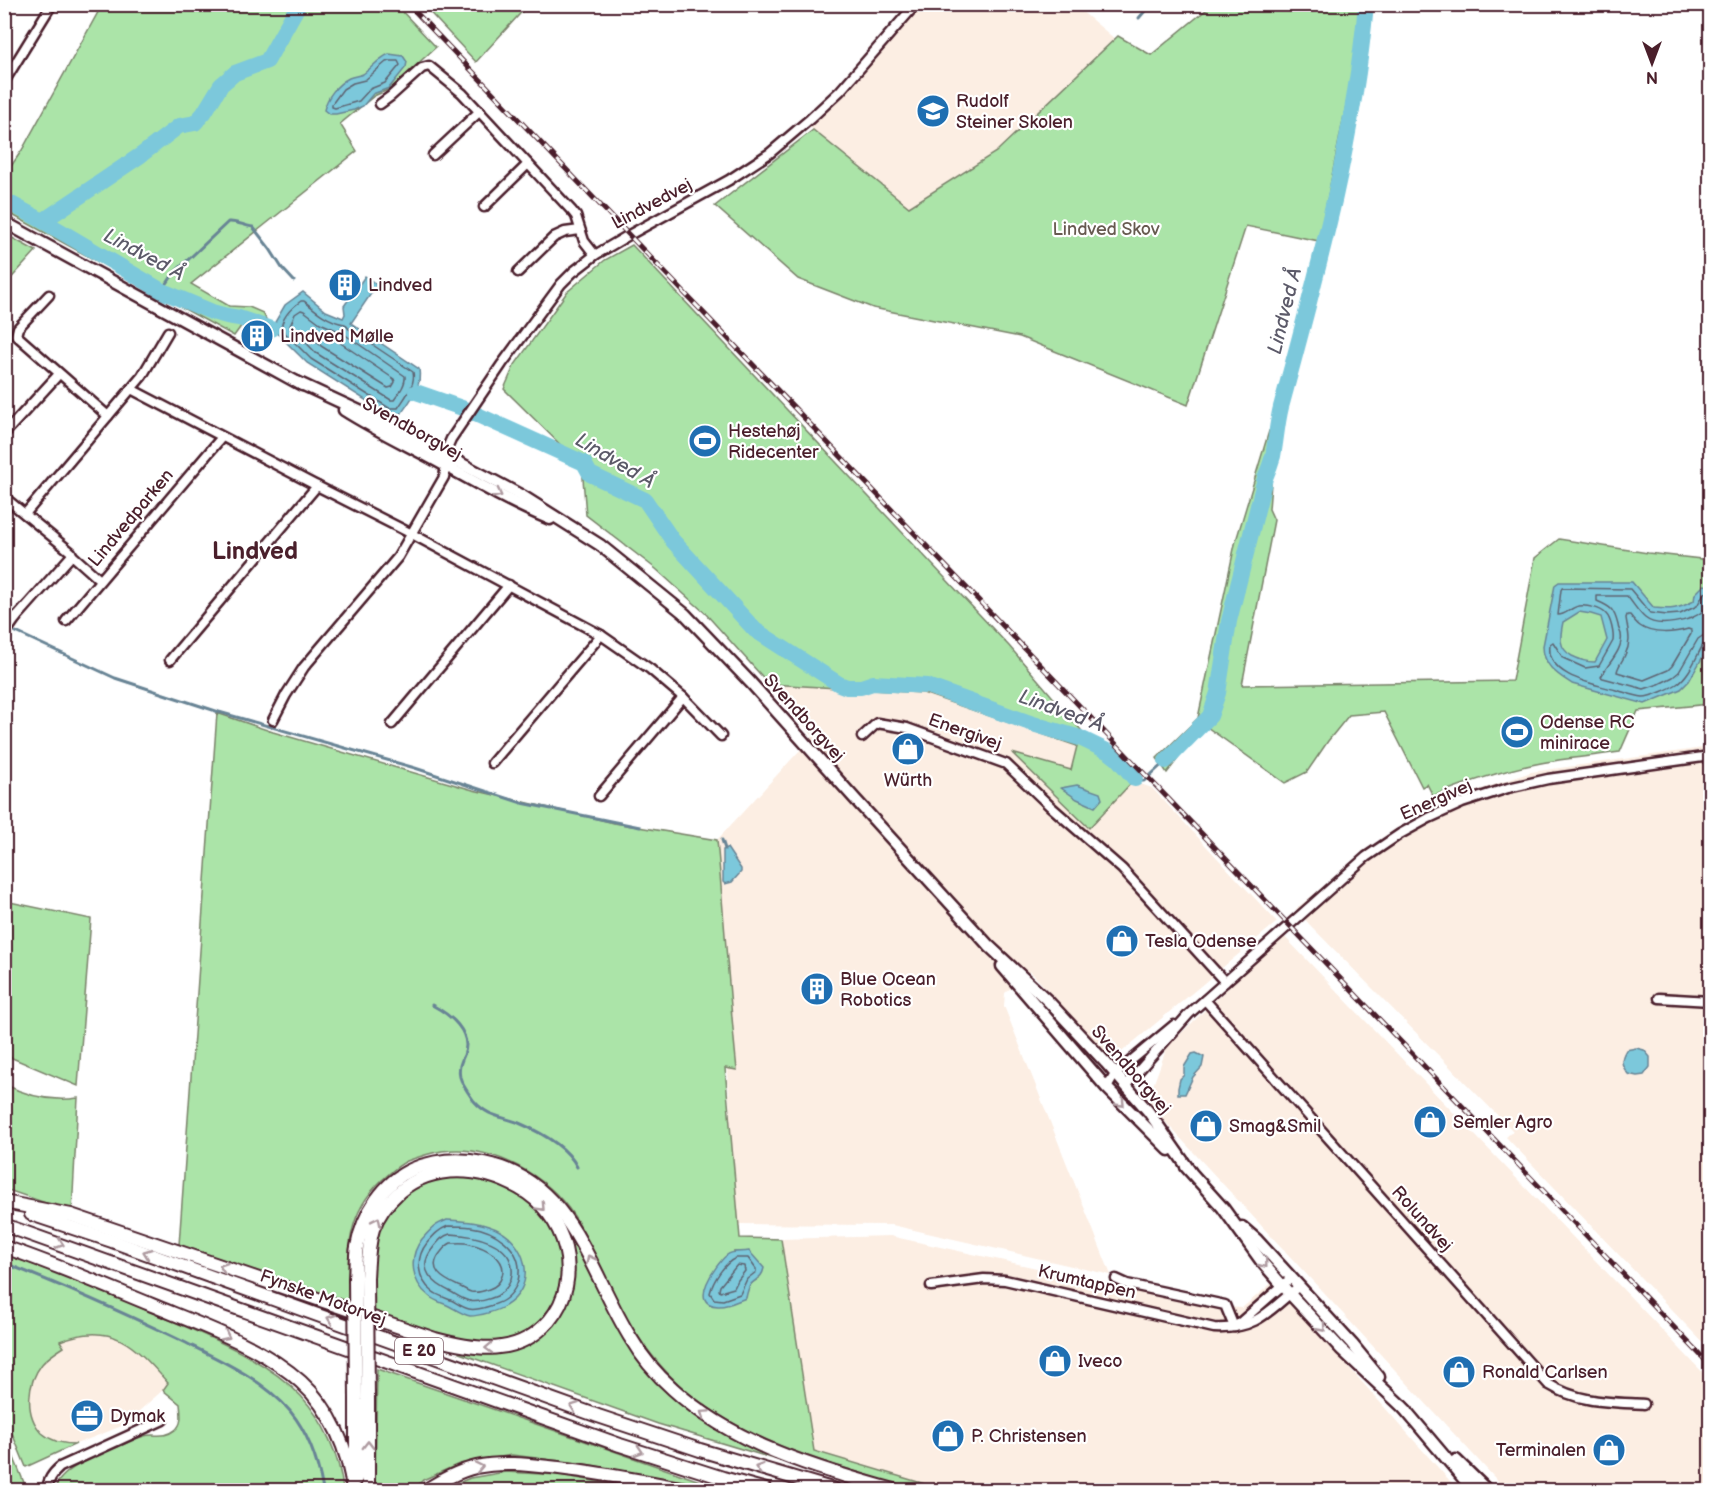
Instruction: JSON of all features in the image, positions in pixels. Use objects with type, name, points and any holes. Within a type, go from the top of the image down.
[{"type":"highway","points":[[368,1491],[362,1399],[361,1278],[357,1247],[363,1224],[373,1204],[386,1188],[405,1173],[426,1164],[450,1159],[473,1160],[497,1165],[523,1177],[546,1194],[565,1216],[580,1240],[630,1337],[657,1372],[697,1409],[724,1427],[788,1456],[894,1491]]},
{"type":"highway","points":[[4,1204],[71,1215],[435,1339],[460,1346],[479,1348],[512,1345],[540,1330],[551,1318],[567,1288],[566,1247],[555,1224],[541,1205],[520,1188],[496,1177],[471,1171],[445,1171],[411,1182],[395,1195],[382,1211],[374,1227],[361,1278]]},
{"type":"highway","name":"Fynske Motorvej","points":[[4,1204],[112,1240],[598,1416],[835,1491]]},
{"type":"highway","name":"Fynske Motorvej","points":[[4,1225],[620,1445],[766,1491]]},
{"type":"highway","points":[[4,1246],[52,1263],[214,1330],[270,1358],[301,1382],[319,1401],[335,1427],[345,1454],[354,1491]]},
{"type":"highway","points":[[354,1491],[362,1399]]},
{"type":"highway","points":[[426,1491],[444,1479],[474,1467],[503,1464],[579,1470],[691,1491]]},
{"type":"main road","name":"Svendborgvej","points":[[4,222],[297,382],[377,430],[519,506],[578,530]]},
{"type":"main road","name":"Svendborgvej","points":[[297,382],[381,421],[524,497],[600,545],[685,614],[751,683],[989,946],[1049,1002],[1111,1080],[1223,1208],[1262,1262],[1352,1344],[1473,1491]]},
{"type":"main road","name":"Svendborgvej","points":[[989,946],[1005,970],[1023,990],[1111,1080],[1126,1084],[1190,1171]]},
{"type":"main road","name":"Svendborgvej","points":[[1429,1436],[1487,1491]]},
{"type":"street","points":[[4,81],[52,4]]},
{"type":"street","name":"Lindvedvej","points":[[446,466],[446,454],[451,439],[502,364],[561,284],[584,262],[595,255],[729,180],[770,153],[840,90],[916,4]]},
{"type":"street","points":[[380,104],[422,68],[429,66],[480,111],[572,211],[585,241],[595,255]]},
{"type":"street","points":[[433,155],[480,111]]},
{"type":"street","points":[[484,207],[528,164]]},
{"type":"street","points":[[518,272],[554,237],[565,232],[580,230]]},
{"type":"street","points":[[49,295],[18,328],[16,335],[108,416]]},
{"type":"street","points":[[25,514],[142,376],[168,332]]},
{"type":"street","points":[[4,434],[59,374]]},
{"type":"street","points":[[131,389],[412,534],[601,635],[642,663],[683,697],[721,736]]},
{"type":"street","name":"Lindvedparken","points":[[66,621],[222,436]]},
{"type":"street","points":[[273,720],[304,667],[398,558],[444,477],[446,466]]},
{"type":"street","points":[[170,660],[316,486]]},
{"type":"street","points":[[4,497],[71,552],[100,580]]},
{"type":"street","points":[[4,636],[16,618],[72,555]]},
{"type":"street","points":[[392,724],[509,585]]},
{"type":"street","points":[[4,615],[16,618]]},
{"type":"street","points":[[492,763],[601,635]]},
{"type":"street","points":[[599,796],[683,697]]},
{"type":"street","name":"Energivej","points":[[862,737],[877,723],[907,728],[1006,764],[1122,869],[1225,982]]},
{"type":"street","name":"Energivej","points":[[1111,1080],[1366,857],[1429,818],[1462,803],[1508,788],[1548,779],[1710,756]]},
{"type":"street","points":[[1659,998],[1710,1001]]},
{"type":"street","name":"Rolundvej","points":[[1205,1000],[1548,1384],[1561,1392],[1581,1399],[1644,1404]]},
{"type":"street","name":"Energivej","points":[[1126,1084],[1189,1014]]},
{"type":"street","name":"Krumtappen","points":[[932,1286],[1005,1280],[1214,1328],[1234,1327],[1225,1305],[1127,1284],[1116,1279]]},
{"type":"street","points":[[1234,1327],[1290,1286]]},
{"type":"street","points":[[47,1491],[53,1473],[60,1467],[163,1420]]},
{"type":"shaded area","name":"Rudolf Steiner Skolen","points":[[923,5],[1074,5],[1115,39],[996,152],[909,208],[808,126],[843,96]]},
{"type":"shaded area","points":[[769,684],[923,693],[1101,755],[1132,781],[1152,788],[1277,922],[1112,1060],[1030,971],[1005,993],[1004,1006],[1111,1275],[892,1225],[735,1224],[717,840],[813,736]]},
{"type":"shaded area","points":[[1710,747],[1710,1350],[1506,1137],[1513,1131],[1296,909],[1390,833],[1468,794],[1531,772]]},
{"type":"shaded area","points":[[1283,935],[1710,1380],[1710,1490],[1579,1490],[1567,1487],[1546,1490],[1506,1490],[1147,1102],[1167,1047]]},
{"type":"shaded area","points":[[890,1236],[1211,1306],[1242,1308],[1273,1282],[1458,1490],[942,1490],[814,1451],[781,1239]]},
{"type":"shaded area","points":[[87,1334],[122,1339],[138,1351],[168,1383],[122,1426],[76,1444],[65,1444],[42,1432],[35,1423],[30,1412],[31,1388],[41,1365],[50,1356],[64,1348],[60,1341],[72,1336]]},
{"type":"green space","points":[[102,5],[396,5],[436,47],[390,89],[374,96],[340,124],[357,151],[191,284],[229,306],[249,307],[263,313],[267,321],[263,325],[247,318],[234,336],[5,211],[5,175],[22,150]]},
{"type":"green space","points":[[423,5],[528,5],[476,62]]},
{"type":"green space","name":"Lindved Skov","points":[[1212,5],[1366,5],[1319,241],[1246,226],[1188,405],[1020,337],[873,308],[798,279],[715,206],[813,130],[909,207],[996,152],[1118,36],[1151,55]]},
{"type":"green space","points":[[5,234],[36,251],[5,285]]},
{"type":"green space","name":"Hestehøj Ridecenter","points":[[632,245],[1009,646],[1093,744],[1116,758],[1135,779],[1089,828],[1012,753],[1071,770],[1077,746],[923,693],[769,684],[705,613],[656,569],[586,515],[582,466],[504,389],[514,366],[567,292],[605,260]]},
{"type":"green space","points":[[1269,431],[1275,433],[1269,509],[1274,520],[1242,685],[1512,681],[1535,558],[1559,539],[1710,560],[1710,704],[1638,711],[1620,752],[1527,766],[1486,777],[1433,796],[1427,784],[1422,787],[1384,712],[1349,715],[1307,772],[1285,783],[1204,725],[1167,773],[1157,758],[1198,718],[1235,544]]},
{"type":"green space","points":[[217,713],[273,732],[473,790],[614,823],[717,840],[737,1070],[725,1068],[740,1238],[781,1239],[814,1451],[945,1490],[924,1491],[906,1488],[822,1461],[775,1444],[709,1408],[668,1374],[641,1341],[619,1305],[574,1216],[563,1201],[534,1176],[517,1165],[499,1158],[480,1152],[442,1151],[407,1161],[382,1180],[361,1208],[355,1222],[349,1253],[349,1303],[179,1245]],"holes":[[[734,1252],[745,1252],[759,1278],[748,1288]]]},
{"type":"green space","points":[[5,901],[91,919],[78,1086],[5,1055]]},
{"type":"green space","points":[[4,1084],[40,1097],[78,1098],[72,1212],[5,1189]]},
{"type":"green space","points":[[471,1176],[501,1185],[536,1208],[552,1229],[558,1241],[562,1259],[562,1276],[549,1308],[538,1322],[524,1333],[508,1340],[491,1343],[461,1340],[373,1311],[375,1244],[385,1215],[394,1202],[408,1190],[439,1177]]},
{"type":"green space","points":[[576,1241],[617,1324],[648,1371],[788,1463],[658,1424],[459,1353],[459,1351],[492,1354],[506,1352],[537,1338],[573,1268],[570,1245]]},
{"type":"green space","points":[[4,1254],[81,1283],[195,1331],[234,1349],[270,1370],[301,1396],[317,1416],[330,1440],[343,1490],[55,1490],[64,1475],[83,1462],[141,1437],[171,1433],[178,1428],[180,1422],[180,1404],[163,1390],[168,1383],[145,1358],[122,1340],[109,1335],[95,1334],[79,1335],[60,1341],[64,1347],[44,1361],[33,1380],[30,1408],[36,1426],[42,1433],[58,1442],[76,1444],[26,1467],[5,1416]]},
{"type":"green space","points":[[377,1369],[720,1488],[585,1464],[512,1455],[459,1464],[423,1480],[413,1490],[375,1490]]},
{"type":"green space","points":[[5,1436],[27,1490],[5,1490]]},
{"type":"green space","points":[[505,1472],[560,1475],[644,1490],[442,1490],[470,1478]]},
{"type":"water","points":[[389,54],[403,56],[407,62],[406,67],[389,88],[373,94],[363,106],[354,110],[329,114],[324,110],[330,96],[340,84],[349,78],[363,74]]},
{"type":"water","points":[[365,276],[377,285],[351,323],[419,369],[417,388],[401,414],[389,415],[307,363],[271,329],[285,305],[303,292],[326,311],[343,318],[344,306]]},
{"type":"water","points":[[1559,582],[1632,582],[1654,608],[1665,609],[1694,601],[1695,594],[1704,585],[1710,586],[1710,644],[1689,681],[1681,689],[1645,704],[1572,684],[1552,669],[1545,659],[1543,646],[1555,585]],"holes":[[[1579,612],[1601,617],[1607,640],[1595,662],[1567,653],[1561,641],[1563,622]]]},
{"type":"water","points":[[1077,785],[1100,793],[1102,799],[1095,807],[1061,788]]},
{"type":"water","points":[[727,848],[741,872],[732,882],[725,884],[723,882],[723,850]]},
{"type":"water","points":[[1636,1048],[1644,1050],[1650,1057],[1650,1067],[1644,1075],[1628,1074],[1623,1065],[1622,1060],[1626,1050]]},
{"type":"water","points":[[1196,1053],[1204,1057],[1202,1067],[1193,1077],[1185,1094],[1178,1094],[1184,1067],[1192,1054]]},
{"type":"water","points":[[447,1220],[494,1228],[510,1238],[517,1247],[525,1268],[525,1279],[515,1298],[505,1306],[483,1314],[467,1315],[431,1298],[418,1284],[413,1261],[418,1246],[433,1228]]},
{"type":"water","points":[[749,1251],[764,1268],[761,1276],[750,1286],[746,1298],[725,1306],[709,1304],[704,1292],[711,1275],[722,1260],[729,1253]]},
{"type":"waterway","points":[[43,221],[141,155],[179,126],[195,123],[221,85],[235,73],[267,61],[299,4]]},
{"type":"waterway","points":[[1139,18],[1151,4]]},
{"type":"waterway","name":"Lindved Å","points":[[1166,761],[1210,716],[1218,693],[1229,621],[1265,478],[1273,456],[1278,419],[1321,257],[1343,157],[1353,106],[1366,4]]},
{"type":"waterway","name":"Lindved Å","points":[[4,200],[162,291],[212,312],[271,329]]},
{"type":"waterway","points":[[162,291],[174,273],[228,222],[253,227],[294,281]]},
{"type":"waterway","name":"Lindved Å","points":[[416,392],[462,408],[584,463],[590,474],[645,500],[673,541],[755,630],[839,684],[847,687],[861,687],[873,683],[927,686],[1033,724],[1080,738],[1109,752],[1135,779]]},
{"type":"waterway","points":[[16,632],[115,678],[219,712],[415,768],[522,803],[640,827]]},
{"type":"waterway","name":"Lindved Å","points":[[1135,779],[1144,781],[1166,761]]},
{"type":"waterway","points":[[722,840],[725,849]]},
{"type":"waterway","points":[[432,1005],[452,1019],[462,1031],[466,1047],[460,1077],[474,1101],[490,1113],[519,1123],[552,1140],[567,1153],[577,1167]]},
{"type":"waterway","points":[[4,1263],[136,1319],[209,1354],[253,1379],[279,1399],[297,1420],[312,1449],[323,1490]]},
{"type":"waterway","points":[[519,1490],[536,1490]]},
{"type":"railway","points":[[408,4],[1710,1365]]},
{"type":"place","name":"Rudolf Steiner Skolen","points":[[933,111]]},
{"type":"place","name":"Lindved","points":[[345,285]]},
{"type":"place","name":"Lindved Mølle","points":[[257,336]]},
{"type":"place","name":"Hestehøj Ridecenter","points":[[705,441]]},
{"type":"place","name":"Odense RC minirace","points":[[1517,732]]},
{"type":"place","name":"Würth","points":[[908,749]]},
{"type":"place","name":"Tesla Odense","points":[[1122,941]]},
{"type":"place","name":"Blue Ocean Robotics","points":[[817,989]]},
{"type":"place","name":"Semler Agro","points":[[1430,1122]]},
{"type":"place","name":"Smag&Smil","points":[[1206,1126]]},
{"type":"place","name":"Iveco","points":[[1055,1361]]},
{"type":"place","name":"Ronald Carlsen","points":[[1459,1372]]},
{"type":"place","name":"Dymak","points":[[87,1416]]},
{"type":"place","name":"P. Christensen","points":[[948,1436]]},
{"type":"place","name":"Terminalen","points":[[1609,1450]]},
{"type":"district","name":"Lindved","points":[[255,551]]}]
